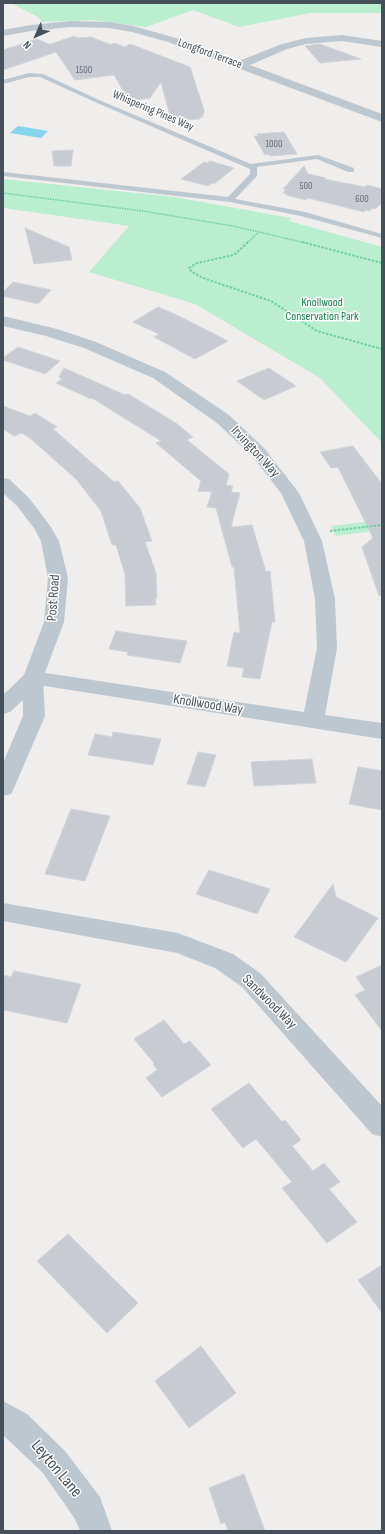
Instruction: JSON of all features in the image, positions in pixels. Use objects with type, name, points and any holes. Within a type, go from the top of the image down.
[{"type":"street","name":"Longford Terrace","points":[[3,33],[31,28],[71,24],[124,27],[172,40],[382,118]]},
{"type":"street","points":[[239,65],[283,47],[306,41],[342,38],[382,44]]},
{"type":"street","name":"Irvington Way","points":[[3,321],[51,332],[90,345],[159,375],[223,419],[258,452],[280,479],[290,493],[313,541],[326,599],[327,648],[313,720]]},
{"type":"street","name":"Post Road","points":[[3,483],[24,502],[42,527],[50,541],[58,578],[54,622],[33,678]]},
{"type":"street","points":[[3,707],[33,678]]},
{"type":"street","points":[[3,788],[34,716],[33,678]]},
{"type":"street","name":"Knollwood Way","points":[[33,678],[382,731]]},
{"type":"street","name":"Sandwood Way","points":[[3,912],[178,943],[224,961],[251,980],[382,1125]]},
{"type":"street","name":"Leyton Lane","points":[[3,1417],[16,1425],[54,1462],[88,1509],[96,1531]]},
{"type":"lane","name":"Whispering Pines Way","points":[[3,82],[29,75],[41,75],[97,101],[251,166]]},
{"type":"lane","points":[[230,200],[254,174],[254,168],[251,166],[318,157],[351,170]]},
{"type":"lane","points":[[3,174],[230,200],[302,214],[382,236]]},
{"type":"path","points":[[3,193],[143,211],[259,232],[382,263]]},
{"type":"path","points":[[259,232],[234,255],[196,263],[189,268],[192,272],[203,278],[271,301],[317,331],[382,349]]},
{"type":"path","points":[[330,531],[382,525]]},
{"type":"green space","points":[[11,3],[382,3],[382,13],[311,13],[239,27],[193,10],[146,27],[93,20],[42,22],[38,17]]},
{"type":"green space","name":"Knollwood Conservation Park","points":[[3,179],[174,197],[291,218],[289,221],[382,247],[382,443],[320,378],[195,304],[89,272],[129,226],[3,208]]},
{"type":"green space","points":[[382,520],[382,530],[336,536],[331,526]]},
{"type":"water","points":[[18,126],[48,131],[41,138],[10,133]]},
{"type":"building","points":[[74,36],[78,38],[91,37],[111,45],[114,43],[125,47],[130,44],[190,67],[204,110],[204,114],[202,114],[203,117],[199,117],[200,119],[179,120],[179,118],[174,119],[173,116],[170,116],[161,82],[150,98],[129,101],[114,75],[75,80],[56,52],[3,70],[3,50],[37,39],[51,45]]},
{"type":"building","points":[[320,44],[361,59],[320,63],[305,46]]},
{"type":"building","points":[[284,132],[297,154],[265,155],[254,136],[258,136],[257,134]]},
{"type":"building","points":[[73,150],[71,166],[54,166],[52,151]]},
{"type":"building","points":[[210,161],[234,168],[214,184],[212,183],[208,186],[181,179],[204,162],[207,163]]},
{"type":"building","points":[[304,166],[308,174],[326,178],[324,179],[365,187],[367,185],[382,189],[382,203],[375,209],[373,208],[369,211],[365,210],[364,212],[308,198],[306,200],[283,193],[286,189],[283,189]]},
{"type":"building","points":[[25,228],[69,247],[72,260],[34,264]]},
{"type":"building","points":[[13,282],[51,290],[38,304],[3,296],[3,292]]},
{"type":"building","points":[[158,307],[228,341],[195,359],[154,337],[159,334],[133,322]]},
{"type":"building","points":[[18,347],[60,361],[45,374],[3,360],[3,358]]},
{"type":"building","points":[[64,368],[125,395],[128,394],[176,423],[193,437],[187,440],[229,474],[226,485],[233,486],[231,492],[240,493],[231,527],[252,525],[266,572],[270,571],[275,622],[272,622],[260,679],[242,677],[244,668],[227,666],[234,632],[240,633],[234,567],[232,567],[216,508],[207,507],[212,492],[198,491],[201,481],[156,443],[161,441],[92,398],[91,399],[56,383],[62,379],[59,377]]},
{"type":"building","points":[[269,368],[296,386],[264,400],[237,381]]},
{"type":"building","points":[[3,406],[30,416],[35,413],[57,427],[53,429],[114,482],[118,481],[140,508],[152,541],[145,542],[156,573],[156,605],[126,606],[125,574],[116,545],[112,545],[101,511],[76,479],[31,439],[22,433],[14,436],[3,429]]},
{"type":"building","points":[[353,446],[382,484],[382,595],[379,596],[362,547],[373,538],[338,467],[331,468],[320,452]]},
{"type":"building","points":[[116,631],[187,641],[180,663],[127,655],[128,652],[109,649]]},
{"type":"building","points":[[113,732],[161,739],[153,765],[88,755],[95,734],[112,737]]},
{"type":"building","points":[[198,752],[216,755],[205,787],[187,784]]},
{"type":"building","points":[[312,759],[316,783],[254,786],[251,762]]},
{"type":"building","points":[[358,767],[382,771],[382,810],[349,804]]},
{"type":"building","points":[[71,809],[110,816],[85,881],[45,874]]},
{"type":"building","points":[[209,870],[270,889],[257,914],[196,894]]},
{"type":"building","points":[[333,884],[336,897],[378,918],[346,962],[294,937]]},
{"type":"building","points":[[382,965],[382,1031],[355,995],[365,990],[356,977]]},
{"type":"building","points":[[14,971],[81,984],[67,1023],[3,1010],[3,975],[11,977]]},
{"type":"building","points":[[164,1020],[184,1044],[190,1041],[211,1065],[162,1097],[146,1078],[157,1070],[153,1064],[154,1063],[134,1039]]},
{"type":"building","points":[[249,1083],[282,1122],[285,1120],[301,1140],[292,1146],[313,1171],[324,1163],[340,1182],[329,1189],[357,1222],[327,1243],[282,1188],[292,1182],[256,1139],[243,1148],[211,1109]]},
{"type":"building","points":[[68,1234],[138,1303],[107,1333],[37,1261]]},
{"type":"building","points":[[382,1265],[382,1313],[358,1280]]},
{"type":"building","points":[[201,1346],[236,1393],[189,1428],[155,1381]]},
{"type":"building","points":[[244,1474],[265,1531],[228,1531],[225,1522],[221,1524],[209,1488]]}]
